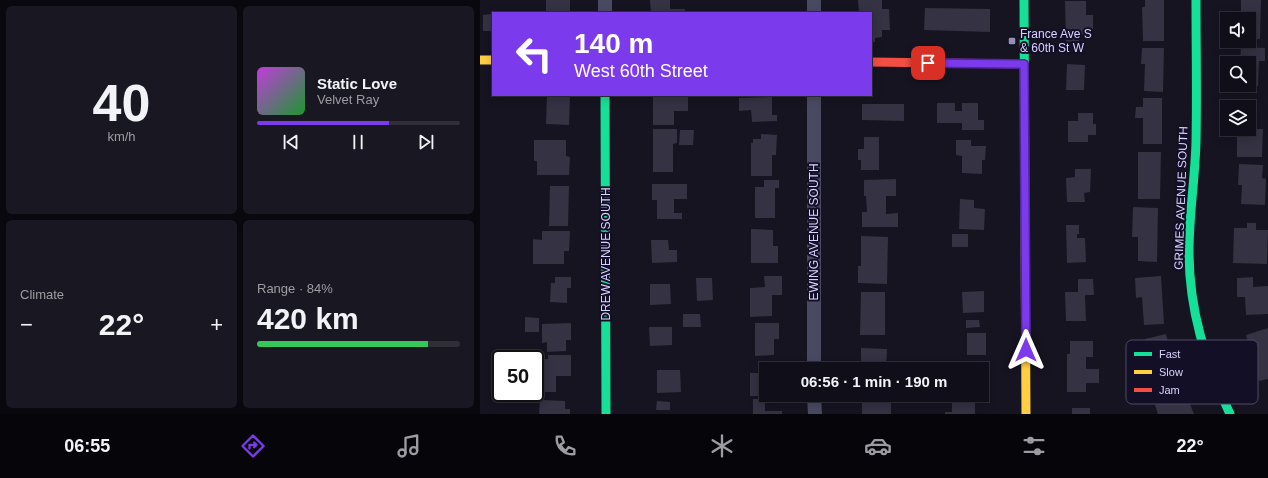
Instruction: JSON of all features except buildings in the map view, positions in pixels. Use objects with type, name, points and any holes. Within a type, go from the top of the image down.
[{"type":"street","points":[[605,0],[605,12]]},
{"type":"street","points":[[814,0],[814,12]]},
{"type":"street","points":[[1024,0],[1026,414]]},
{"type":"street","name":"GRIMES AVENUE SOUTH","points":[[1196,0],[1196,144],[1190,226],[1189,266],[1193,306],[1200,340]]},
{"type":"street","points":[[480,60],[492,60]]},
{"type":"street","points":[[872,62],[1024,64]]},
{"type":"street","name":"DREW AVENUE SOUTH","points":[[605,96],[606,414]]},
{"type":"street","name":"EWING AVENUE SOUTH","points":[[814,96],[814,362]]},
{"type":"street","points":[[814,402],[814,414]]},
{"type":"street","name":"GRIMES AVENUE SOUTH","points":[[1225,404],[1230,414]]},
{"type":"traffic: fast","points":[[1024,0],[1025,220]]},
{"type":"traffic: fast","points":[[1196,0],[1196,142],[1189,251],[1192,294],[1195,315],[1202,340]]},
{"type":"traffic: fast","points":[[605,96],[606,414]]},
{"type":"traffic: fast","points":[[1226,404],[1230,414]]},
{"type":"traffic: slow","points":[[480,60],[492,60]]},
{"type":"traffic: slow","points":[[1025,220],[1026,414]]},
{"type":"traffic: jam","points":[[872,62],[1024,64]]},
{"type":"place","name":"France Ave S & 60th St W","points":[[1012,41]]},
{"type":"route","points":[[928,63],[1024,64],[1026,350]]}]
